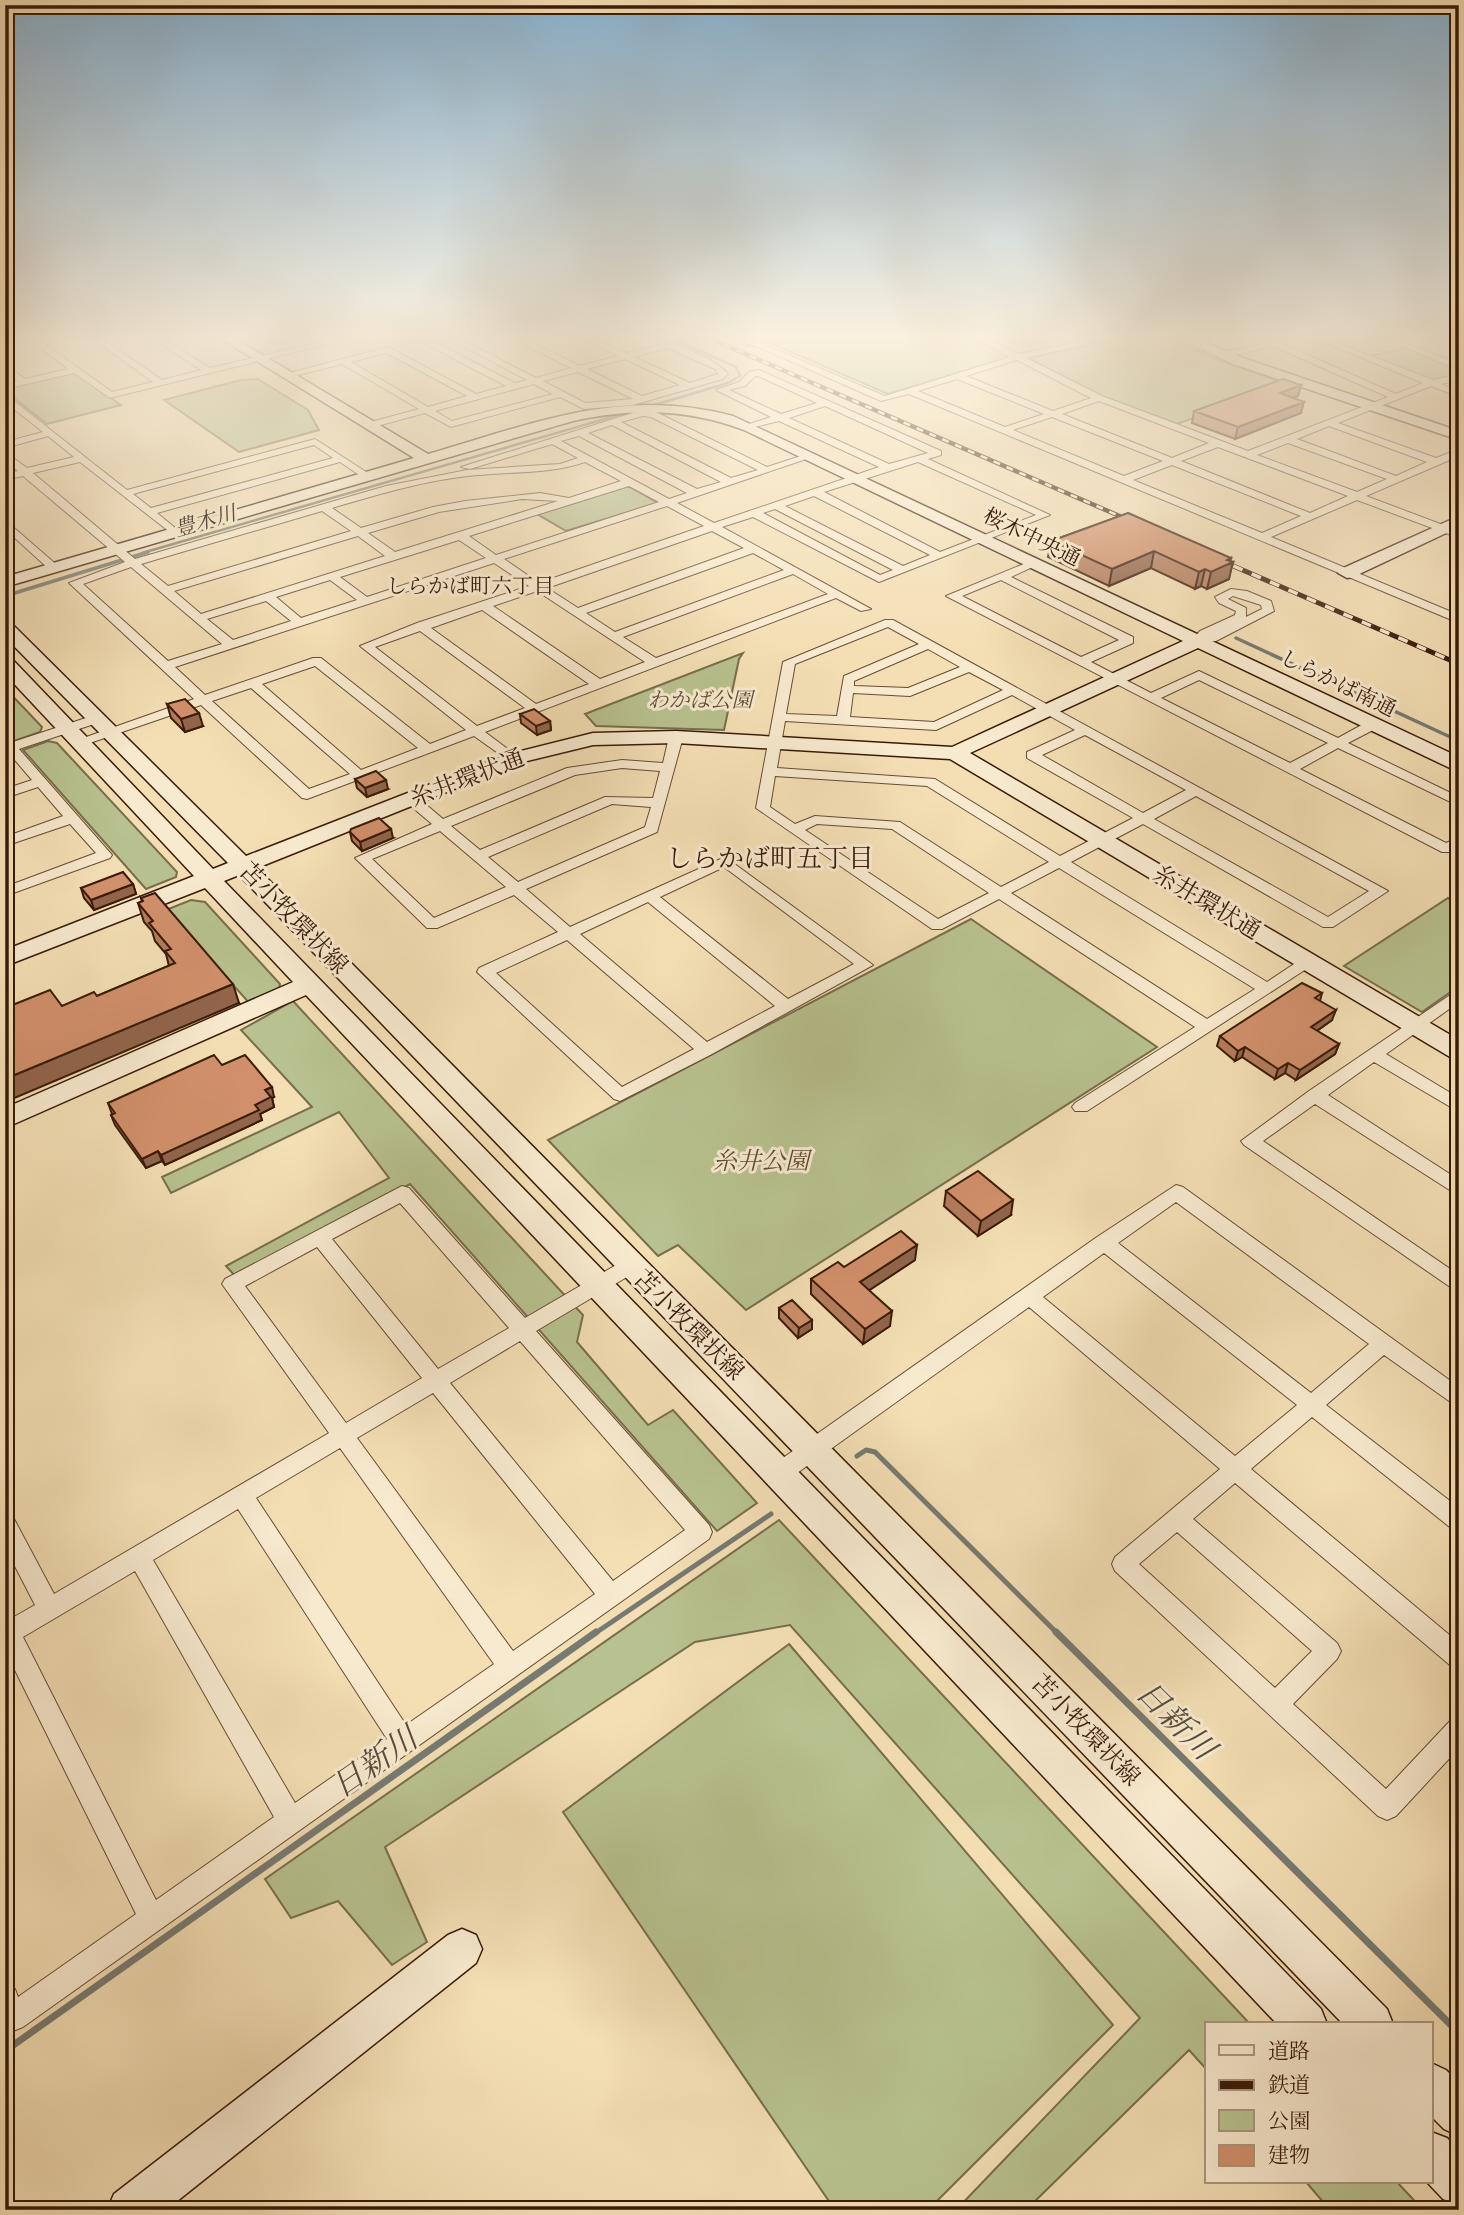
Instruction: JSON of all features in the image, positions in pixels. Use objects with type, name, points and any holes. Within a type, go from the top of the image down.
[{"type":"street","points":[[62,442],[175,533]]},
{"type":"street","points":[[127,494],[314,442]]},
{"type":"street","points":[[316,442],[369,477]]},
{"type":"street","points":[[399,442],[425,458]]},
{"type":"street","name":"桜木中央通","points":[[5,582],[54,568],[126,557],[175,533],[479,442]]},
{"type":"street","points":[[467,473],[466,466],[544,442]]},
{"type":"street","points":[[557,442],[865,608]]},
{"type":"street","points":[[599,442],[696,493]]},
{"type":"street","points":[[653,442],[730,482]]},
{"type":"street","points":[[710,442],[766,470]]},
{"type":"street","name":"桜木中央通","points":[[781,442],[1198,641]]},
{"type":"street","points":[[834,442],[888,468]]},
{"type":"street","points":[[512,759],[366,646],[855,478],[937,453],[913,442]]},
{"type":"street","points":[[1034,442],[1458,618]]},
{"type":"street","points":[[1124,442],[1309,516]]},
{"type":"street","points":[[1248,454],[1279,442]]},
{"type":"street","points":[[1297,442],[1395,479]]},
{"type":"street","points":[[1382,442],[1436,462]]},
{"type":"street","points":[[1123,480],[1219,443],[1356,496],[1454,530]]},
{"type":"street","points":[[1262,537],[1459,452]]},
{"type":"street","points":[[5,455],[231,645]]},
{"type":"street","points":[[166,666],[810,456]]},
{"type":"street","points":[[5,477],[82,458]]},
{"type":"street","points":[[587,458],[561,467],[467,473],[386,489],[126,557],[75,583],[307,795],[837,594]]},
{"type":"street","points":[[150,512],[341,459]]},
{"type":"street","points":[[754,513],[879,579],[1045,516],[919,459]]},
{"type":"street","points":[[199,618],[630,482]]},
{"type":"street","points":[[815,492],[940,556]]},
{"type":"street","points":[[166,590],[460,504],[551,496],[567,501]]},
{"type":"street","points":[[776,505],[902,570]]},
{"type":"street","points":[[323,507],[393,556]]},
{"type":"street","points":[[5,523],[54,568]]},
{"type":"street","points":[[1353,575],[1454,530]]},
{"type":"street","points":[[459,536],[653,662]]},
{"type":"street","points":[[577,611],[753,549]]},
{"type":"street","points":[[1035,563],[952,596],[1447,849],[1459,841]]},
{"type":"street","points":[[615,636],[794,570]]},
{"type":"street","points":[[331,576],[366,601]]},
{"type":"street","points":[[1001,576],[1129,640],[1081,662]]},
{"type":"street","points":[[1230,593],[1243,593],[1267,603],[1268,611],[1212,638],[1198,641],[1205,634],[1240,617],[1242,610],[1223,601],[1221,597],[1230,593]]},
{"type":"street","points":[[267,596],[299,622]]},
{"type":"street","points":[[483,606],[597,683]]},
{"type":"street","points":[[1085,730],[1032,755],[1143,818],[1328,924],[1380,891],[1197,790],[889,623],[789,662],[763,808],[936,926],[1101,839],[1143,818],[1197,790]]},
{"type":"street","points":[[421,626],[533,708]]},
{"type":"street","name":"苫小牧環状線","points":[[5,627],[242,866],[630,1266],[813,1449],[1370,2022]]},
{"type":"street","name":"糸井環状通","points":[[955,753],[1198,641]]},
{"type":"street","name":"しらかば南通","points":[[1198,641],[1459,765]]},
{"type":"street","points":[[842,720],[848,679],[928,645]]},
{"type":"street","points":[[7,746],[73,735],[202,700],[317,660],[429,750]]},
{"type":"street","name":"苫小牧環状線","points":[[5,663],[597,1286],[1304,2022]]},
{"type":"street","points":[[846,690],[910,692],[970,667]]},
{"type":"street","points":[[1151,698],[1199,675],[1459,802]]},
{"type":"street","points":[[253,683],[360,776]]},
{"type":"street","points":[[779,717],[936,726],[1013,690]]},
{"type":"street","points":[[1289,769],[1371,724]]},
{"type":"street","name":"糸井環状通","points":[[5,959],[512,759],[595,737],[676,737],[955,753],[1459,1051]]},
{"type":"street","points":[[667,767],[622,764],[572,771],[362,858],[432,925],[652,829],[676,737]]},
{"type":"street","points":[[5,892],[104,855],[7,746]]},
{"type":"street","points":[[769,772],[930,782],[1267,989]]},
{"type":"street","points":[[5,794],[41,782]]},
{"type":"street","points":[[411,799],[706,1050]]},
{"type":"street","points":[[479,856],[610,800],[659,803]]},
{"type":"street","points":[[5,842],[72,818]]},
{"type":"street","points":[[795,829],[815,820],[895,825],[1207,1027]]},
{"type":"street","points":[[725,862],[865,965],[620,1095],[485,972],[649,895],[725,862]]},
{"type":"street","points":[[649,895],[786,1006]]},
{"type":"street","points":[[1081,1107],[1309,962]]},
{"type":"street","points":[[5,1119],[309,984]]},
{"type":"street","points":[[1458,995],[1250,1141],[1459,1284]]},
{"type":"street","points":[[1374,1054],[1459,1106]]},
{"type":"street","points":[[1315,1095],[1459,1189]]},
{"type":"street","points":[[778,1474],[1176,1192],[1459,1399]]},
{"type":"street","points":[[5,1999],[13,2017],[611,1596],[701,1532],[402,1193],[232,1284],[510,1667]]},
{"type":"street","points":[[319,1237],[611,1596]]},
{"type":"street","points":[[1104,1242],[1459,1521]]},
{"type":"street","points":[[152,1919],[7,1634],[630,1266]]},
{"type":"street","points":[[1029,1296],[1459,1658]]},
{"type":"street","points":[[1384,1344],[1123,1564],[1387,1807],[1459,1730]]},
{"type":"street","points":[[242,1496],[403,1742]]},
{"type":"street","points":[[1177,1519],[1329,1651],[1275,1705]]},
{"type":"street","points":[[5,1524],[50,1609]]},
{"type":"street","points":[[139,1557],[291,1821]]},
{"type":"street","points":[[130,2210],[462,1949]]},
{"type":"street","points":[[1432,2086],[1459,2114]]},
{"type":"street","points":[[1432,2155],[1459,2183]]},
{"type":"green space","points":[[225,442],[274,442],[239,452]]},
{"type":"green space","points":[[625,486],[658,503],[566,531],[537,514]]},
{"type":"green space","name":"わかば公園","points":[[743,653],[739,659],[724,730],[596,726],[585,714]]},
{"type":"green space","points":[[5,688],[42,727],[40,732],[14,741],[5,732]]},
{"type":"green space","points":[[48,741],[57,743],[177,872],[176,877],[146,889],[23,750]]},
{"type":"green space","points":[[1448,898],[1459,904],[1459,986],[1422,1012],[1344,966]]},
{"type":"green space","points":[[191,900],[205,902],[280,984],[278,992],[251,1005],[166,910]]},
{"type":"green space","name":"糸井公園","points":[[971,919],[1157,1047],[746,1310],[678,1245],[658,1256],[548,1140]]},
{"type":"green space","points":[[293,1001],[583,1315],[577,1342],[648,1425],[673,1410],[757,1503],[717,1531],[410,1184],[237,1278],[226,1266],[389,1178],[339,1112],[171,1193],[162,1177],[312,1107],[241,1030]]},
{"type":"green space","points":[[779,1520],[1248,2022],[1205,2022],[1205,2068],[1189,2050],[1026,2210],[956,2210],[1140,2018],[790,1625],[695,1642],[385,1847],[427,1942],[392,1965],[338,1901],[291,1918],[265,1879]]},
{"type":"green space","points":[[789,1644],[1113,2025],[928,2210],[835,2210],[563,1812]]},
{"type":"green space","points":[[1308,2184],[1399,2184],[1423,2210],[1330,2210]]},
{"type":"building","points":[[1128,513],[1231,558],[1227,560],[1233,562],[1211,572],[1205,569],[1199,572],[1154,551],[1112,569],[1051,541]]},
{"type":"building","points":[[185,699],[199,713],[181,719],[167,704]]},
{"type":"building","points":[[534,709],[550,721],[536,726],[520,714]]},
{"type":"building","points":[[376,771],[386,780],[365,788],[355,779]]},
{"type":"building","points":[[379,818],[391,829],[360,842],[350,832],[351,829]]},
{"type":"building","points":[[123,872],[133,884],[91,900],[81,888]]},
{"type":"building","points":[[155,893],[233,984],[5,1079],[5,1008],[50,990],[62,1006],[94,992],[97,996],[175,963],[165,951],[171,949],[149,923],[153,921],[138,903],[143,901],[141,898]]},
{"type":"building","points":[[1302,983],[1322,993],[1315,998],[1336,1010],[1311,1027],[1339,1044],[1300,1070],[1288,1063],[1278,1069],[1245,1047],[1238,1051],[1220,1036]]},
{"type":"building","points":[[214,1055],[222,1065],[245,1055],[272,1087],[265,1090],[271,1097],[255,1105],[259,1110],[161,1155],[158,1151],[142,1159],[111,1115],[115,1113],[108,1103]]},
{"type":"building","points":[[978,1171],[1013,1200],[981,1221],[946,1191]]},
{"type":"building","points":[[901,1231],[917,1245],[860,1282],[892,1311],[865,1329],[811,1279],[838,1262],[844,1267]]},
{"type":"building","points":[[792,1300],[812,1320],[799,1328],[779,1308]]},
{"type":"waterway","name":"豊木川","points":[[142,553],[524,442]]},
{"type":"waterway","name":"豊木川","points":[[5,596],[148,552]]},
{"type":"waterway","points":[[1236,638],[1459,741]]},
{"type":"waterway","name":"日新川","points":[[857,1456],[866,1450],[875,1452],[1058,1634]]},
{"type":"waterway","name":"日新川","points":[[594,1634],[771,1514]]},
{"type":"waterway","name":"日新川","points":[[5,2051],[596,1632]]},
{"type":"waterway","name":"日新川","points":[[1056,1632],[1459,2033]]},
{"type":"railway","points":[[950,442],[1138,524]]},
{"type":"railway","points":[[1215,558],[1459,664]]},
{"type":"district","name":"しらかば町六丁目","points":[[470,586]]},
{"type":"district","name":"しらかば町五丁目","points":[[770,858]]}]
